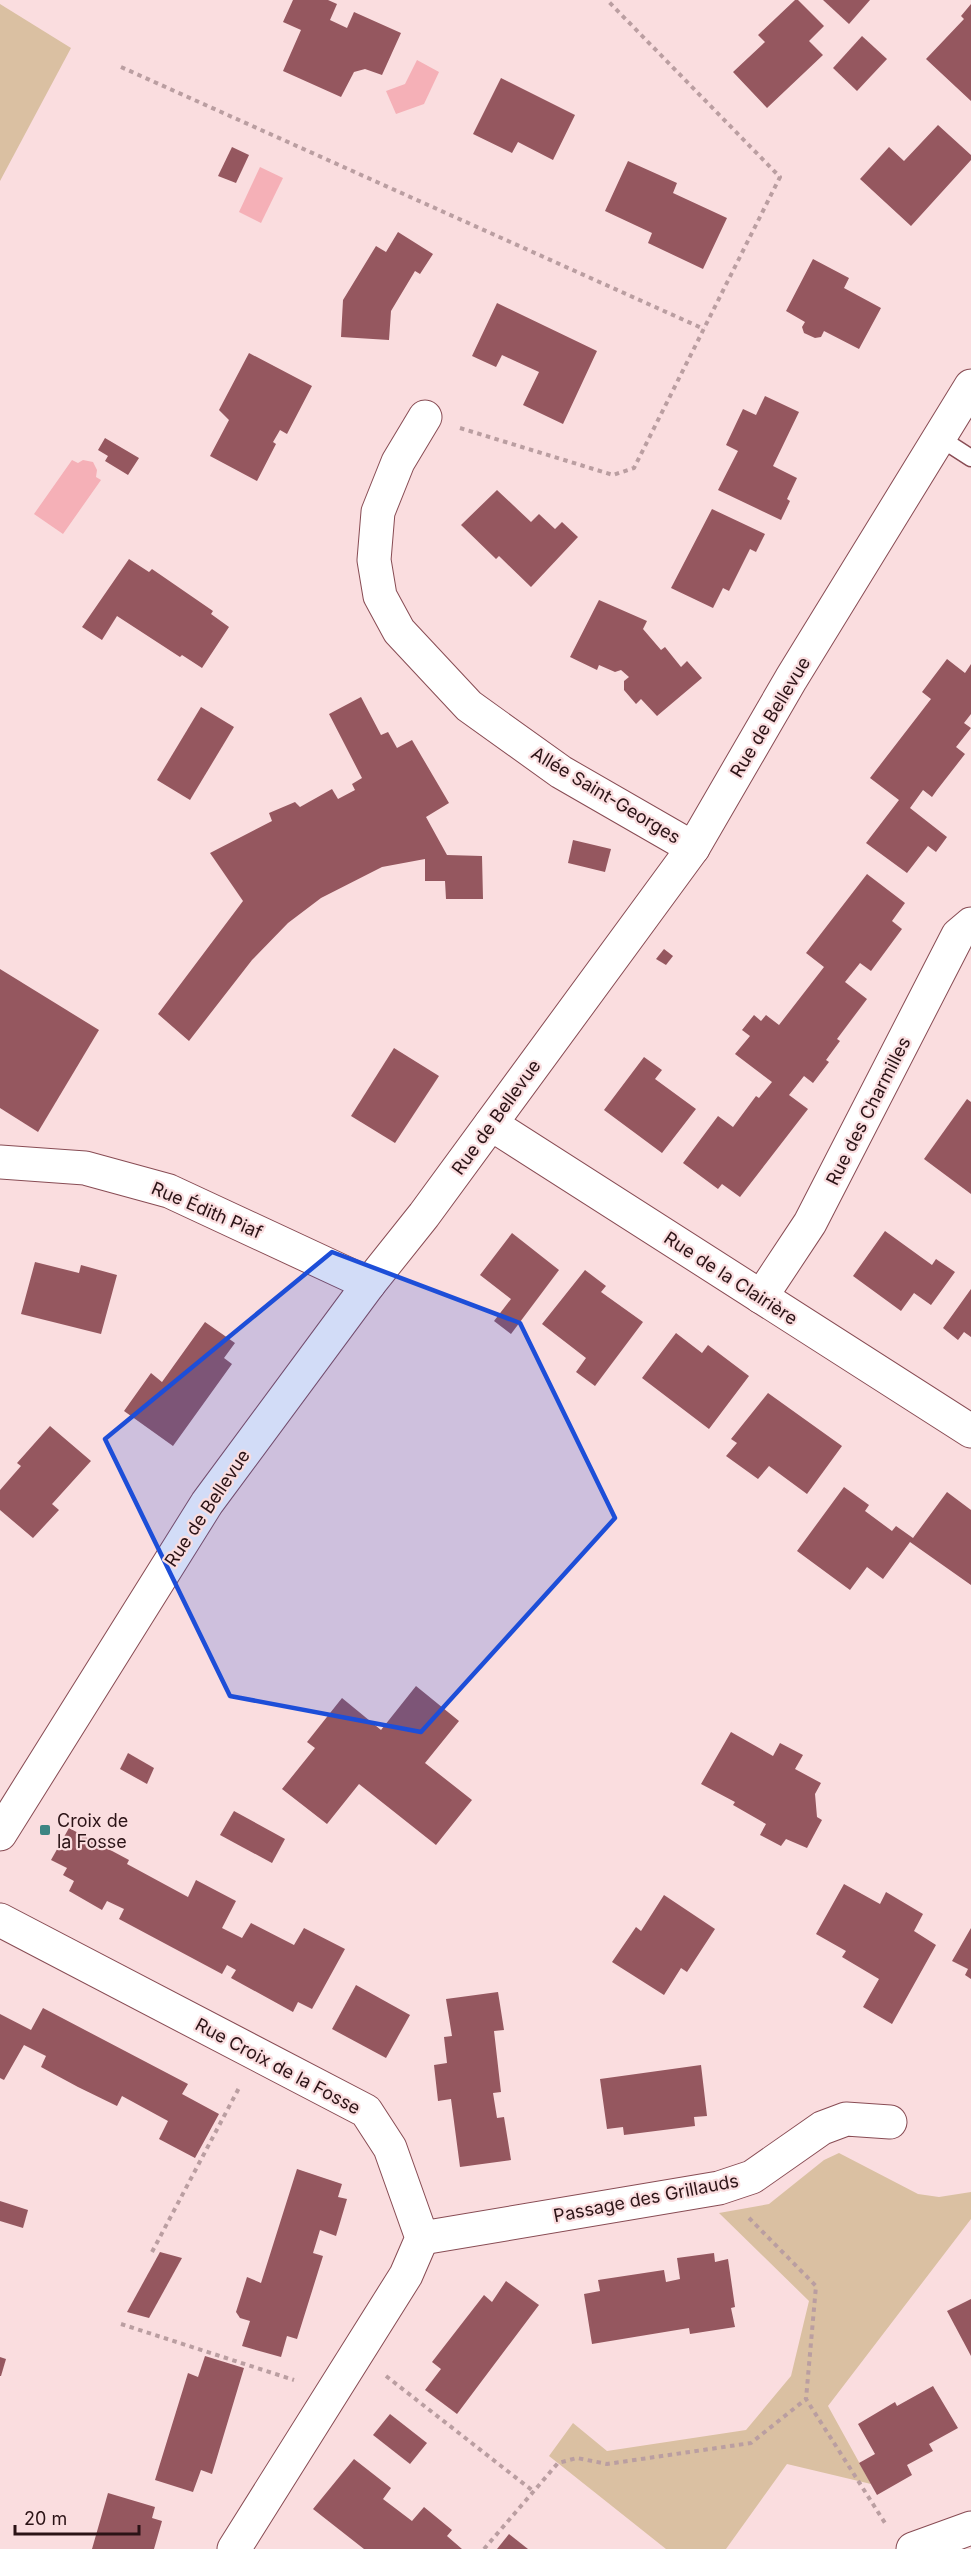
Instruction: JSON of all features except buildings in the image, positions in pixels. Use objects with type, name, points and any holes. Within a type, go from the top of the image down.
[{"type":"street","name":"Rue de Bellevue","points":[[0,1834],[207,1503],[491,1124],[693,848],[791,679],[969,393]]},
{"type":"street","name":"Allée Saint-Georges","points":[[425,417],[398,462],[378,512],[374,560],[380,596],[399,631],[469,706],[561,772],[693,848]]},
{"type":"street","name":"Rue des Charmilles","points":[[761,1297],[810,1223],[958,935],[971,924]]},
{"type":"street","name":"Rue de la Clairière","points":[[491,1124],[971,1431]]},
{"type":"street","name":"Rue Édith Piaf","points":[[0,1162],[85,1168],[170,1191],[369,1284]]},
{"type":"street","name":"Rue Croix de la Fosse","points":[[0,1920],[366,2111],[390,2148],[422,2238]]},
{"type":"street","name":"Passage des Grillauds","points":[[422,2238],[719,2188],[752,2177],[822,2128],[846,2119],[890,2122]]},
{"type":"street","points":[[234,2549],[406,2275],[422,2238]]},
{"type":"street","points":[[901,2539],[971,2528]]},
{"type":"lane","points":[[940,438],[971,458]]},
{"type":"path","points":[[425,417],[613,475],[634,468],[780,177],[607,0]]},
{"type":"path","points":[[121,67],[704,329]]},
{"type":"path","points":[[152,2252],[257,2054]]},
{"type":"path","points":[[719,2188],[816,2286],[806,2399],[901,2539]]},
{"type":"path","points":[[121,2324],[332,2393]]},
{"type":"path","points":[[357,2354],[533,2491]]},
{"type":"path","points":[[484,2549],[558,2463],[577,2458],[607,2464],[751,2443],[806,2399]]},
{"type":"highlighted area","points":[[332,1252],[520,1323],[615,1518],[421,1732],[230,1696],[105,1439]]},
{"type":"shaded area","points":[[0,4],[71,48],[0,181]]},
{"type":"shaded area","points":[[417,60],[439,72],[424,104],[396,114],[386,91],[405,84]]},
{"type":"shaded area","points":[[260,167],[283,178],[261,223],[239,212]]},
{"type":"shaded area","points":[[72,460],[78,463],[83,460],[93,462],[97,470],[96,477],[101,480],[63,534],[34,514]]},
{"type":"shaded area","points":[[839,2153],[918,2194],[939,2197],[971,2192],[971,2219],[828,2406],[871,2484],[787,2464],[726,2549],[666,2549],[549,2456],[573,2423],[607,2451],[746,2430],[791,2376],[809,2301],[719,2213],[769,2204],[824,2160]]},
{"type":"place","name":"Croix de la Fosse","points":[[45,1830]]}]
